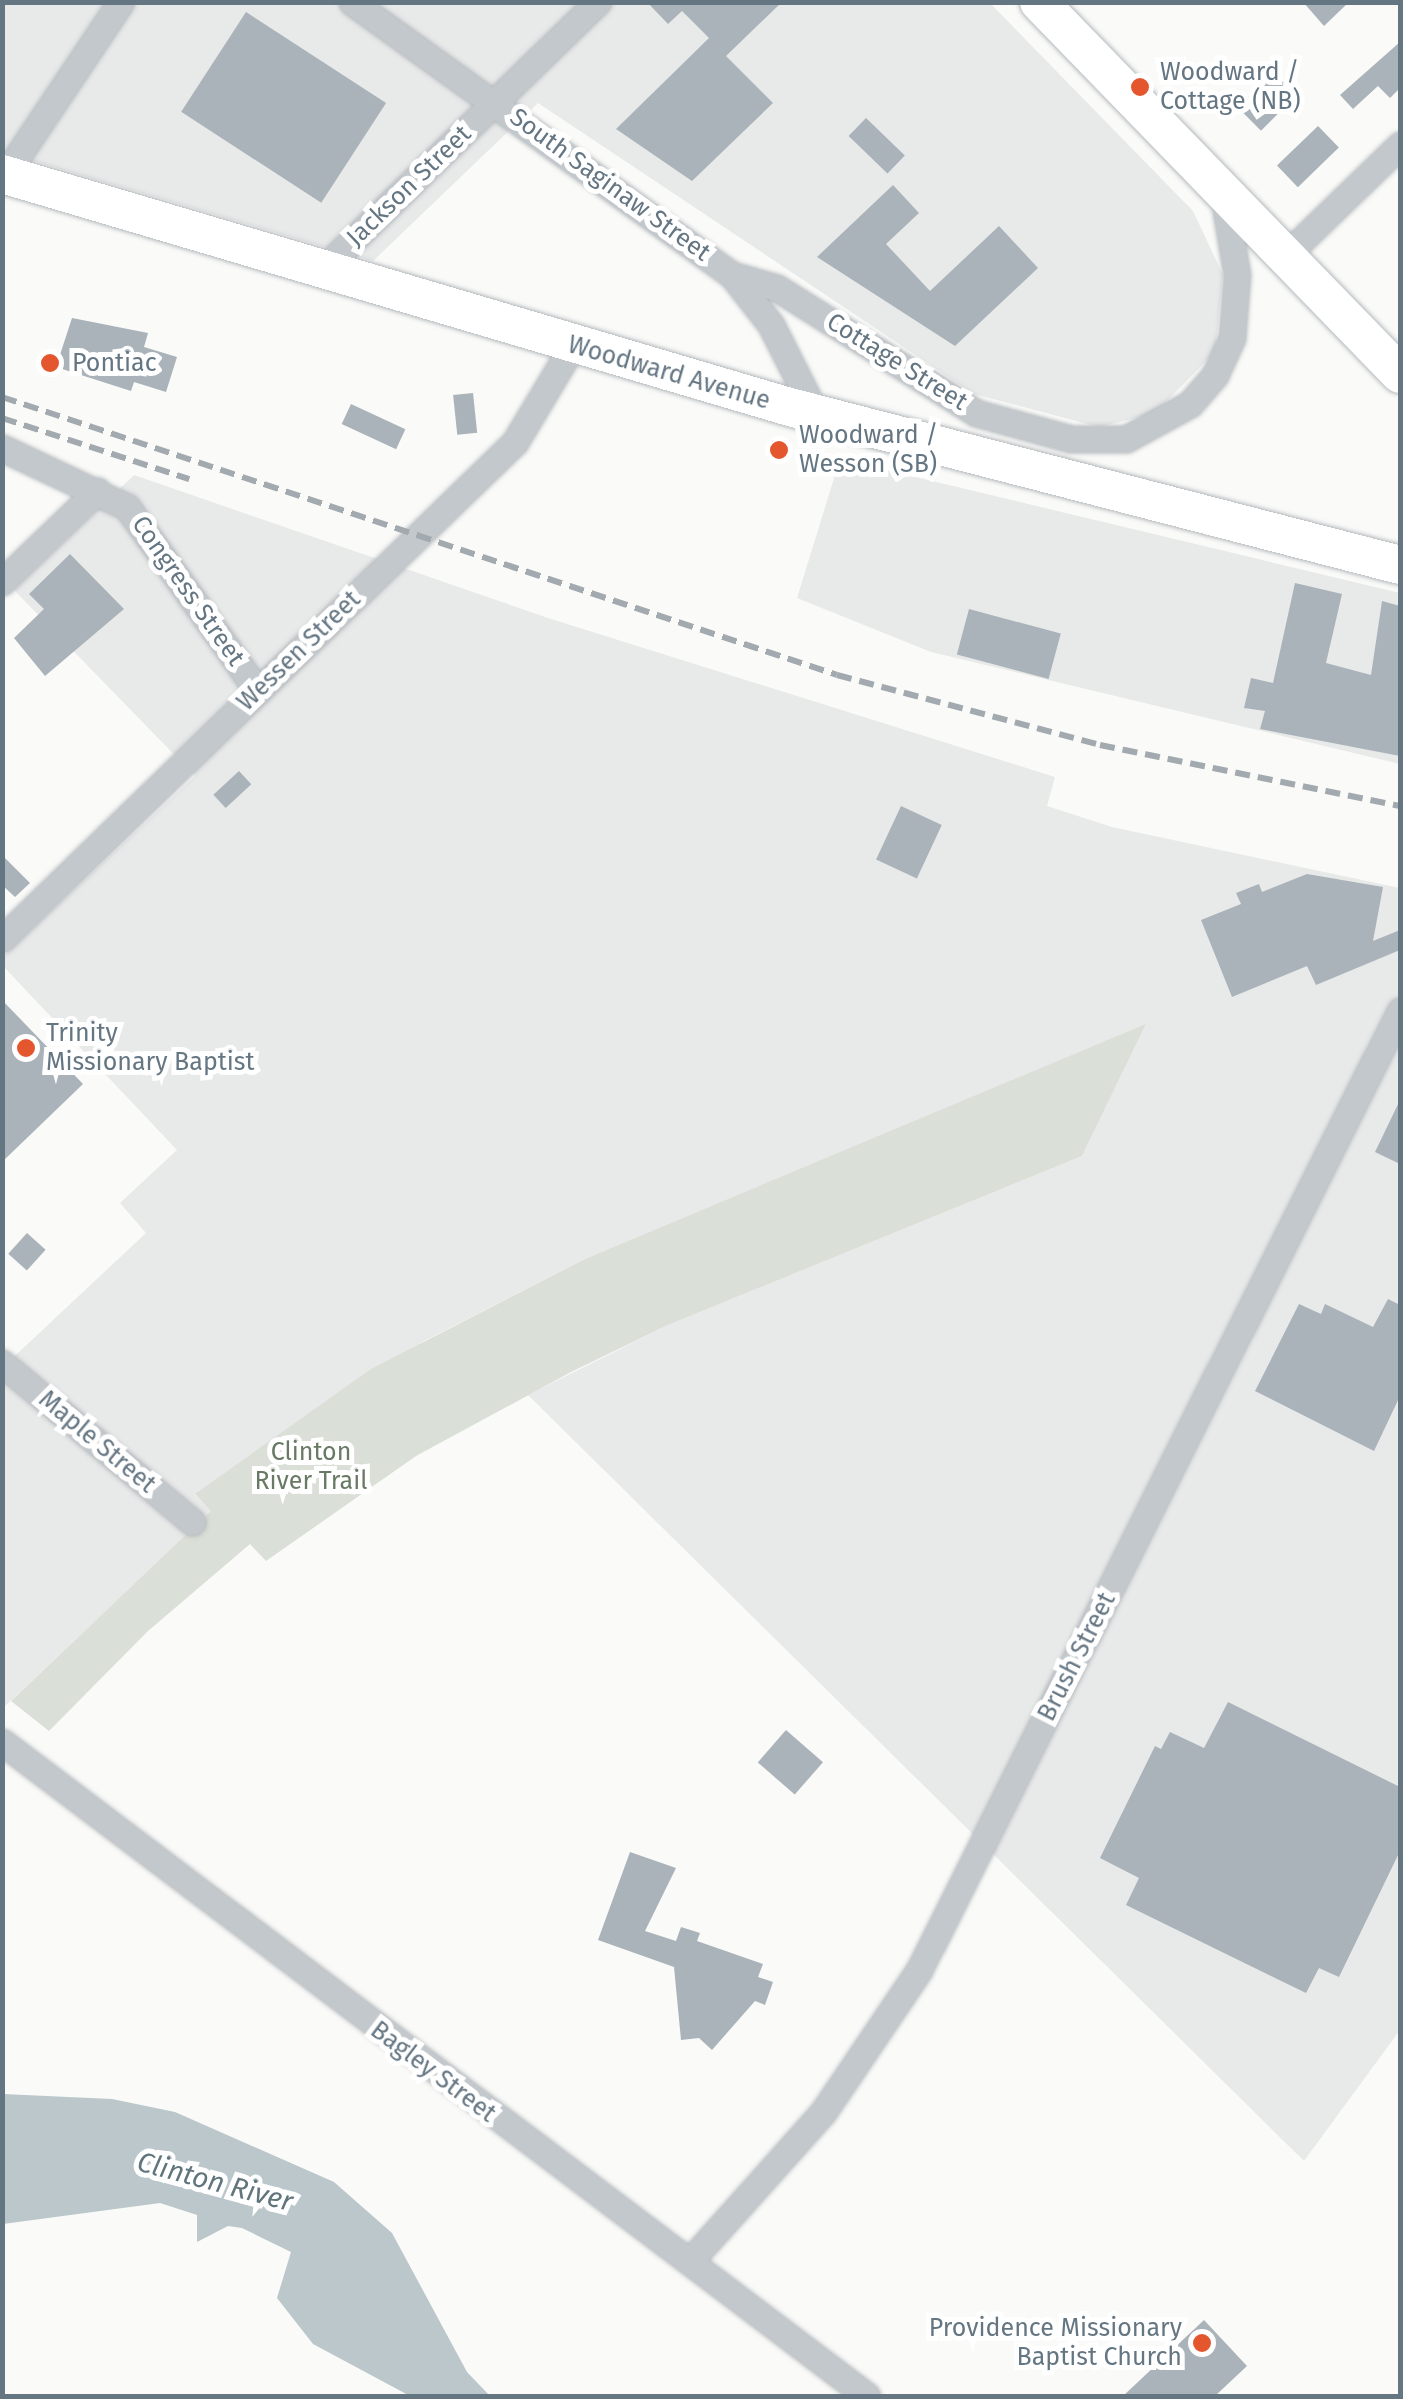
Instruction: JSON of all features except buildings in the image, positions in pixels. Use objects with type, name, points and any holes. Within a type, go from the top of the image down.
[{"type":"main road","points":[[1039,2],[1400,374]]},
{"type":"main road","name":"Woodward Avenue","points":[[4,174],[816,414],[1400,565]]},
{"type":"main road","points":[[1264,529],[1400,545]]},
{"type":"street","points":[[4,174],[121,2]]},
{"type":"street","name":"South Saginaw Street","points":[[352,2],[497,102],[732,275],[771,326],[816,414]]},
{"type":"street","name":"Jackson Street","points":[[322,270],[598,2]]},
{"type":"street","points":[[1285,256],[1400,144]]},
{"type":"street","name":"Cottage Street","points":[[732,275],[777,288],[976,412],[1071,439],[1126,438],[1168,422],[1190,404],[1214,375],[1232,338],[1238,296],[1223,192]]},
{"type":"street","name":"Wessen Street","points":[[2,939],[515,442],[573,345]]},
{"type":"street","name":"Congress Street","points":[[2,448],[97,491],[136,517],[258,691]]},
{"type":"street","points":[[2,582],[97,491]]},
{"type":"street","name":"Brush Street","points":[[690,2261],[824,2111],[920,1970],[1400,1011]]},
{"type":"street","name":"Maple Street","points":[[2,1363],[192,1522]]},
{"type":"street","name":"Bagley Street","points":[[2,1742],[420,2064],[867,2396]]},
{"type":"shaded area","points":[[2,3],[990,3],[1193,211],[1223,275],[1215,352],[1155,413],[1099,427],[974,394],[538,103],[373,261],[3,152]]},
{"type":"shaded area","points":[[840,459],[1400,593],[1400,764],[931,652],[797,598]]},
{"type":"shaded area","points":[[134,475],[548,618],[1055,777],[1047,806],[1112,827],[1400,888],[1400,2030],[1304,2161],[528,1395],[668,1325],[1082,1156],[1145,1026],[585,1259],[424,1341],[195,1495],[212,1511],[3,1708],[3,1367],[146,1233],[120,1203],[177,1150],[3,966],[3,957],[195,776],[14,590]]},
{"type":"green space","name":"Clinton River Trail","points":[[1146,1024],[1082,1156],[668,1325],[571,1372],[416,1456],[266,1561],[250,1544],[148,1631],[49,1731],[11,1701],[211,1511],[195,1494],[371,1369],[585,1259]]},
{"type":"water","name":"Clinton River","points":[[3,2094],[112,2099],[175,2112],[334,2182],[392,2233],[467,2372],[490,2396],[410,2396],[313,2344],[277,2298],[291,2252],[242,2228],[228,2226],[197,2242],[197,2215],[160,2203],[3,2224]]},
{"type":"railway","points":[[2,397],[837,675],[1100,745],[1400,806]]},
{"type":"railway","points":[[2,418],[189,479]]},
{"type":"place","name":"Woodward / Cottage (NB)","points":[[1140,87]]},
{"type":"place","name":"Pontiac","points":[[50,363]]},
{"type":"place","name":"Woodward / Wesson (SB)","points":[[779,450]]},
{"type":"place","name":"Trinity Missionary Baptist","points":[[26,1048]]},
{"type":"place","name":"Providence Missionary Baptist Church","points":[[1202,2343]]}]
